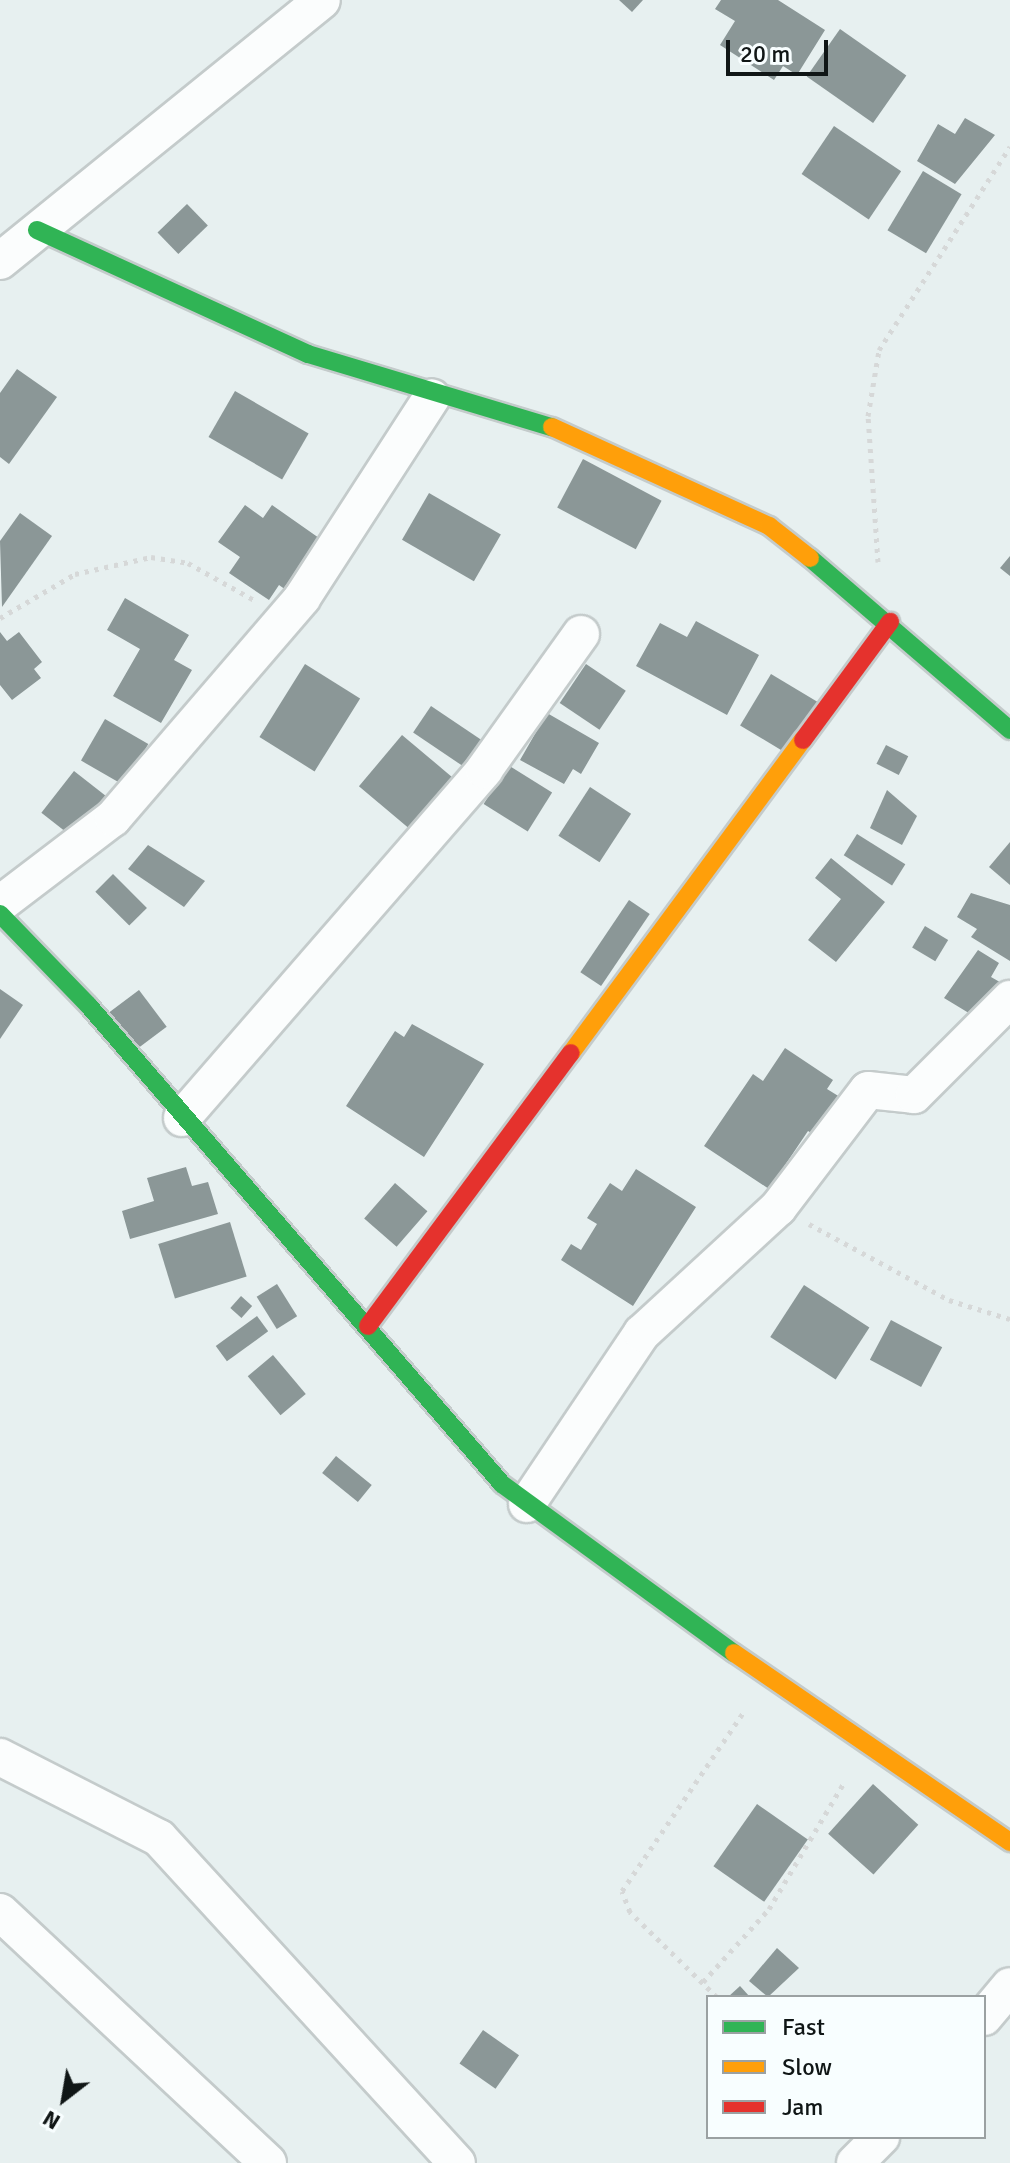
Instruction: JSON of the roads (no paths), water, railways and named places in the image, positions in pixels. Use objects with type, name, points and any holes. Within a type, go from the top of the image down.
[{"type":"street","points":[[0,261],[322,0]]},
{"type":"street","points":[[37,230],[173,298],[432,397],[565,431],[648,465],[769,526],[884,616],[1010,730]]},
{"type":"street","points":[[0,904],[113,818],[284,620],[354,527],[432,397]]},
{"type":"street","points":[[368,1326],[884,616]]},
{"type":"street","points":[[182,1118],[484,770],[581,634]]},
{"type":"street","points":[[0,914],[527,1504],[865,1749],[1010,1842]]},
{"type":"street","points":[[527,1504],[642,1333],[778,1208],[868,1090],[914,1095],[1010,999]]},
{"type":"street","points":[[0,1757],[159,1838],[457,2163]]},
{"type":"street","points":[[0,1912],[268,2163]]},
{"type":"street","points":[[986,2015],[1010,1986]]},
{"type":"street","points":[[855,2163],[879,2139]]}]
